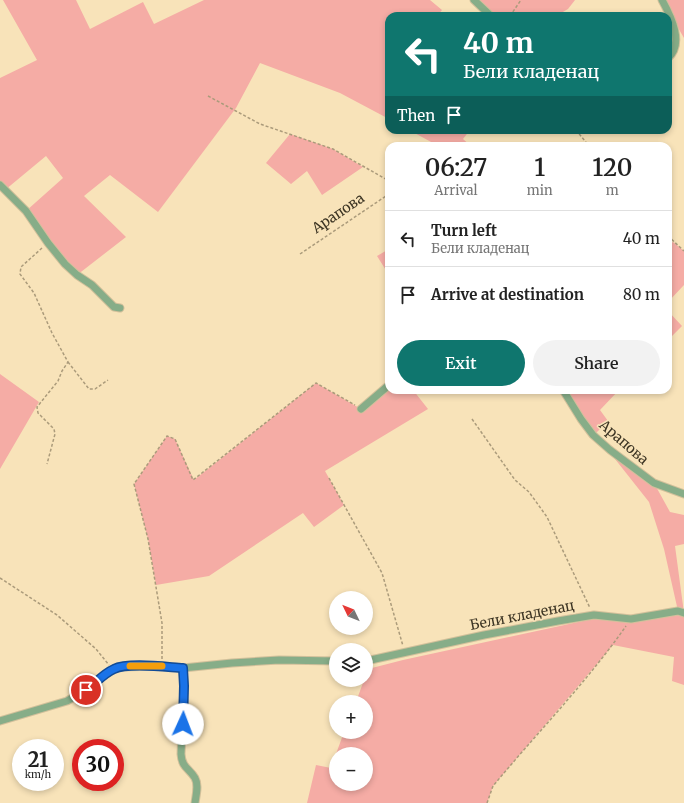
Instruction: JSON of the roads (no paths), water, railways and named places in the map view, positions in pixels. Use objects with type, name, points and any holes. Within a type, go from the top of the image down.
[{"type":"street","points":[[474,0],[487,12]]},
{"type":"street","points":[[662,0],[669,12]]},
{"type":"street","points":[[672,18],[680,32],[681,40],[678,49],[672,54]]},
{"type":"street","points":[[0,185],[26,211],[58,257],[77,275],[92,285],[114,307],[120,308]]},
{"type":"street","points":[[361,409],[385,388]]},
{"type":"street","name":"Арапова","points":[[566,394],[581,419],[593,435],[610,450],[654,483],[684,494]]},
{"type":"street","name":"Бели кладенац","points":[[373,660],[405,654],[484,635],[594,615],[631,619],[678,611],[684,613]]},
{"type":"street","points":[[0,721],[67,701],[118,667],[162,666],[183,668],[279,660],[329,661]]},
{"type":"street","points":[[183,668],[184,686],[181,754],[183,765],[191,773],[197,783],[195,803]]}]
